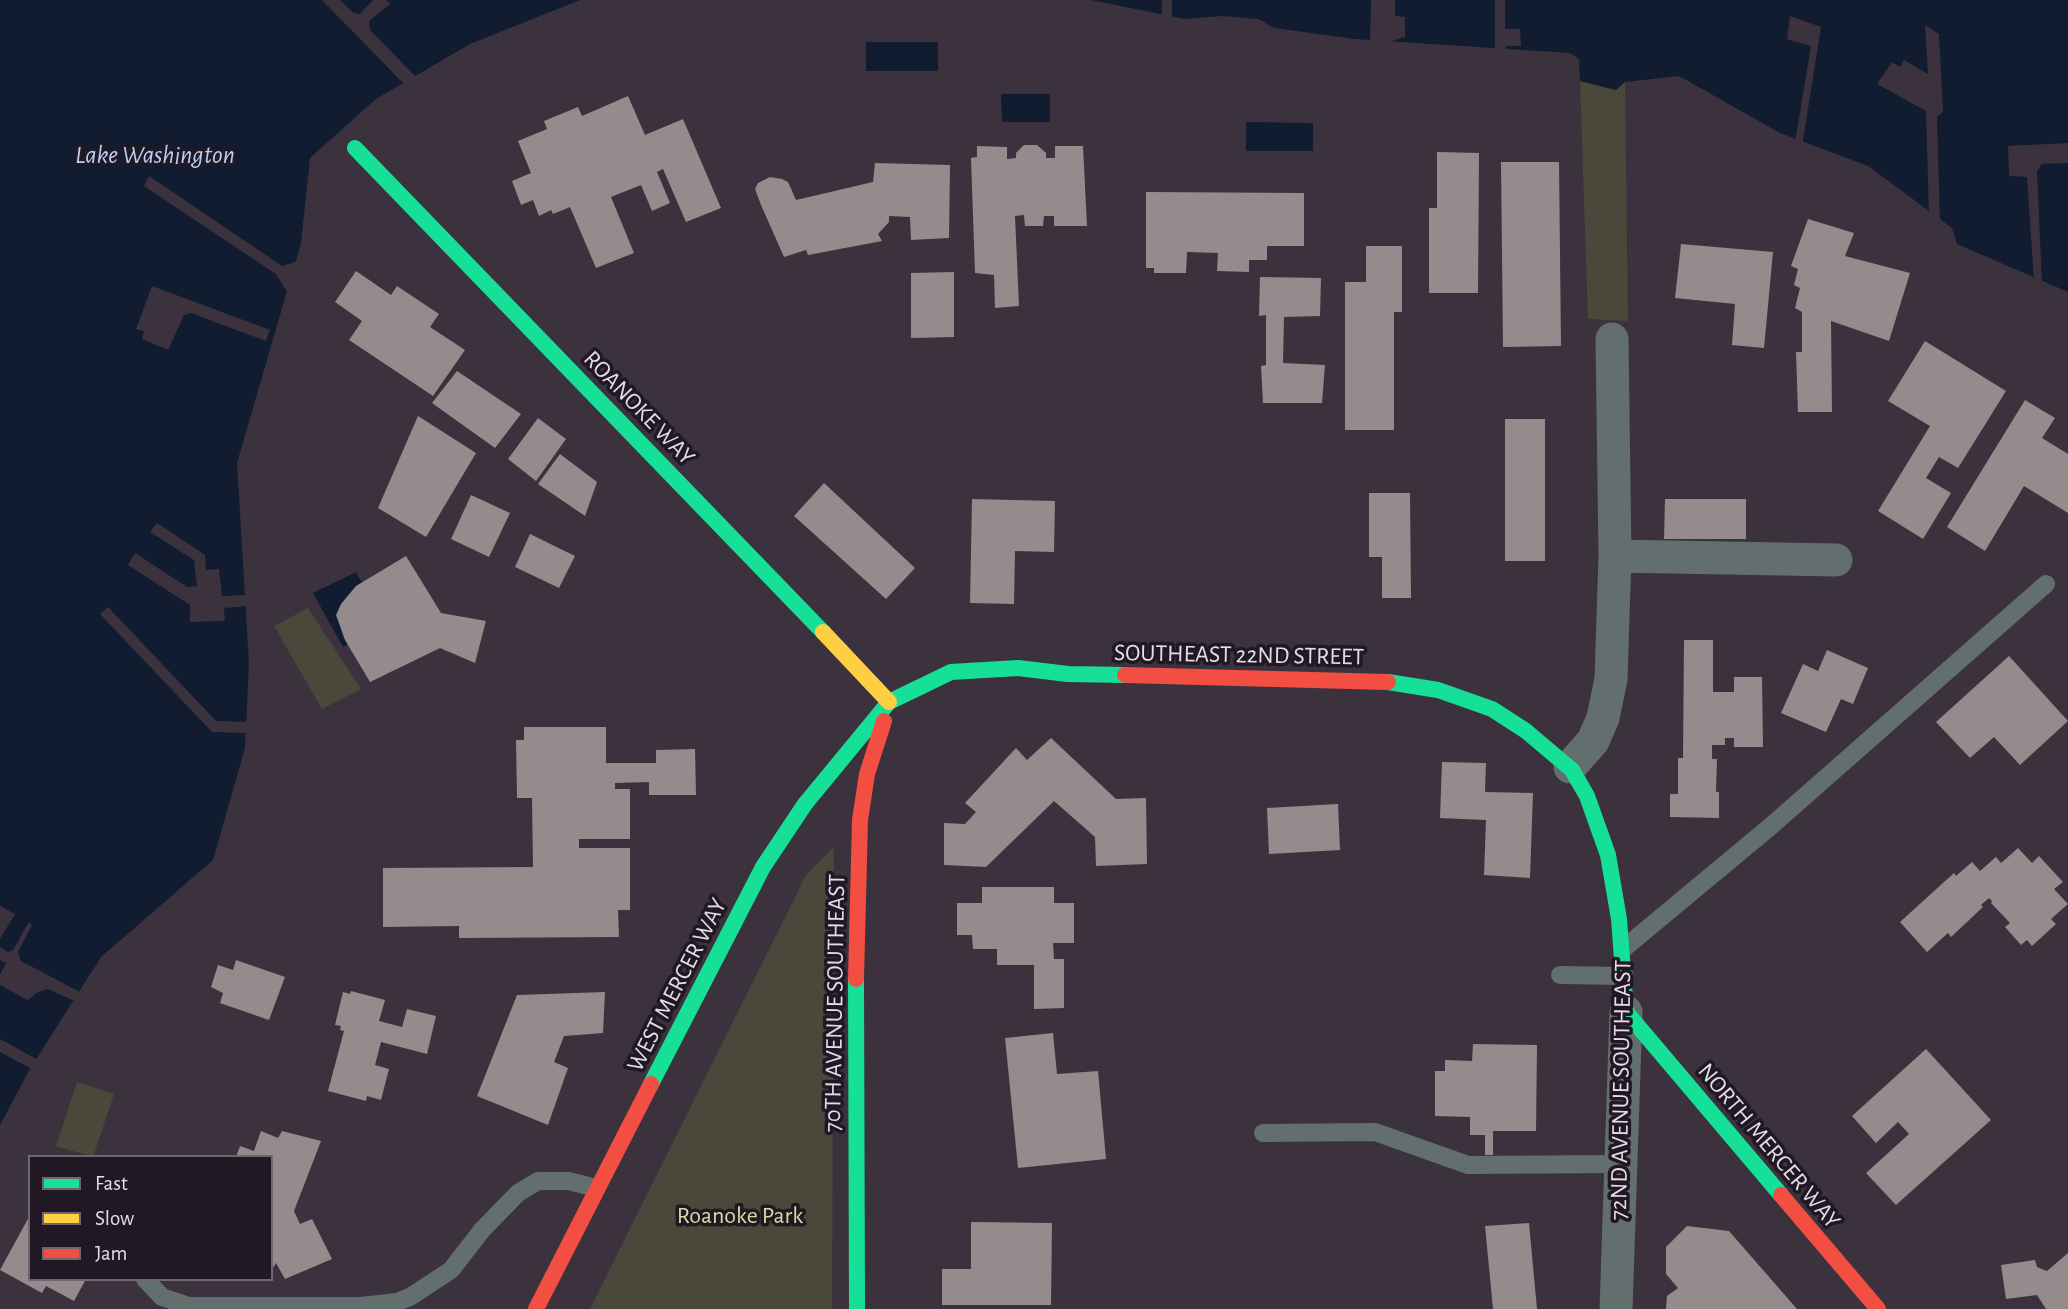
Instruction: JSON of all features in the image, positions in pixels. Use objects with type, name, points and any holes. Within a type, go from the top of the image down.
[{"type":"street","name":"ROANOKE WAY","points":[[355,148],[890,702]]},
{"type":"street","points":[[1570,767],[1593,741],[1603,718],[1612,679],[1615,556],[1612,339]]},
{"type":"street","points":[[1615,556],[1836,560]]},
{"type":"street","name":"SOUTHEAST 22ND STREET","points":[[890,702],[951,672],[979,669],[1018,668],[1068,674],[1395,682],[1437,688],[1481,702],[1519,723],[1570,767]]},
{"type":"street","name":"WEST MERCER WAY","points":[[536,1309],[762,867],[805,804],[890,702]]},
{"type":"street","name":"70TH AVENUE SOUTHEAST","points":[[856,1309],[856,995],[860,820],[867,774],[890,702]]},
{"type":"street","name":"72ND AVENUE SOUTHEAST","points":[[1570,767],[1587,794],[1600,827],[1613,879],[1623,949],[1626,1012],[1616,1309]]},
{"type":"street","name":"NORTH MERCER WAY","points":[[1626,1012],[1878,1309]]},
{"type":"lane","points":[[1623,949],[1771,826],[2046,584]]},
{"type":"lane","points":[[1560,975],[1625,976]]},
{"type":"lane","points":[[1263,1133],[1375,1132],[1468,1165],[1621,1164]]},
{"type":"lane","points":[[147,1281],[162,1297],[189,1306],[361,1306],[397,1303],[451,1270],[482,1230],[518,1192],[538,1181],[569,1181],[596,1188]]},
{"type":"green space","points":[[1580,81],[1615,90],[1625,82],[1628,321],[1588,319]]},
{"type":"green space","points":[[308,608],[361,689],[322,709],[274,626]]},
{"type":"green space","name":"Roanoke Park","points":[[834,847],[832,1309],[590,1309],[806,875]]},
{"type":"green space","points":[[77,1082],[114,1094],[94,1155],[56,1146]]},
{"type":"water","name":"Lake Washington","points":[[0,0],[580,0],[470,44],[376,99],[310,158],[301,243],[237,463],[249,664],[245,748],[213,860],[101,957],[30,1069],[0,1125]]},
{"type":"water","points":[[1091,0],[2068,0],[2068,292],[1957,244],[1952,228],[1868,166],[1780,133],[1679,76],[1625,82],[1616,90],[1580,81],[1579,59],[1570,53],[1355,39],[1274,28],[1258,19],[1222,16],[1185,19]]},
{"type":"water","points":[[866,42],[938,42],[938,71],[866,71]]},
{"type":"water","points":[[1001,94],[1050,94],[1050,122],[1002,122]]},
{"type":"water","points":[[1246,122],[1313,123],[1313,151],[1246,151]]},
{"type":"water","points":[[356,572],[385,623],[343,647],[313,593]]},
{"type":"pier","points":[[322,0],[340,0],[354,13],[360,14],[373,0],[386,0],[390,4],[369,21],[370,30],[418,79],[406,86]]},
{"type":"pier","points":[[1162,0],[1172,0],[1172,19],[1162,17]]},
{"type":"pier","points":[[1371,0],[1395,0],[1395,16],[1405,17],[1405,37],[1382,44],[1370,44]]},
{"type":"pier","points":[[1495,0],[1505,0],[1505,29],[1520,29],[1521,46],[1506,46],[1505,52],[1495,52]]},
{"type":"pier","points":[[1790,16],[1821,27],[1802,146],[1795,143],[1811,46],[1787,39]]},
{"type":"pier","points":[[1925,25],[1939,34],[1943,112],[1937,117],[1940,224],[1929,216],[1926,111],[1877,84],[1892,62],[1900,67],[1904,60],[1928,74]]},
{"type":"pier","points":[[2068,143],[2068,163],[2042,164],[2037,171],[2042,285],[2034,282],[2027,177],[2009,176],[2008,146]]},
{"type":"pier","points":[[149,176],[282,266],[299,261],[293,283],[287,292],[276,274],[144,186]]},
{"type":"pier","points":[[152,286],[270,330],[266,341],[191,313],[184,315],[168,350],[142,339],[144,331],[136,329]]},
{"type":"pier","points":[[157,523],[205,555],[206,570],[219,569],[222,596],[249,595],[249,606],[224,608],[225,621],[190,622],[190,605],[128,565],[135,553],[187,587],[197,586],[194,560],[150,532]]},
{"type":"pier","points":[[108,607],[216,721],[250,722],[249,733],[212,732],[100,614]]},
{"type":"pier","points":[[0,906],[15,914],[0,939]]},
{"type":"pier","points":[[29,922],[32,925],[18,952],[21,961],[82,993],[77,1002],[48,989],[36,993],[28,1000],[0,985],[0,975],[6,963],[0,960],[0,947],[8,952],[13,950]]},
{"type":"pier","points":[[0,1039],[40,1061],[34,1070],[0,1052]]},
{"type":"building","points":[[628,96],[645,135],[683,119],[721,208],[686,222],[663,169],[657,172],[670,203],[652,211],[641,185],[611,197],[634,253],[596,268],[570,207],[553,214],[551,210],[539,216],[533,200],[521,205],[512,181],[531,173],[518,141],[547,129],[544,121],[578,107],[582,116]]},
{"type":"building","points":[[1024,145],[1037,145],[1046,153],[1046,158],[1055,158],[1055,146],[1083,146],[1087,226],[1054,226],[1054,216],[1044,216],[1043,226],[1025,226],[1024,215],[1015,216],[1019,306],[995,308],[994,275],[975,273],[971,158],[977,157],[977,146],[1007,147],[1007,159],[1016,158],[1016,153]]},
{"type":"building","points":[[1437,152],[1479,153],[1478,293],[1429,293],[1429,208],[1437,208]]},
{"type":"building","points":[[1501,162],[1559,162],[1561,346],[1503,347]]},
{"type":"building","points":[[875,163],[950,165],[949,238],[911,240],[910,217],[889,216],[889,222],[878,234],[882,241],[808,255],[806,250],[784,257],[755,189],[758,183],[770,177],[782,179],[788,182],[796,200],[873,182]]},
{"type":"building","points":[[1146,192],[1304,193],[1304,246],[1267,246],[1267,260],[1249,260],[1249,272],[1217,271],[1218,253],[1187,252],[1186,273],[1154,273],[1154,268],[1146,268]]},
{"type":"building","points":[[1808,219],[1854,233],[1845,256],[1910,273],[1889,341],[1831,321],[1832,412],[1798,412],[1796,352],[1802,352],[1802,312],[1795,308],[1800,288],[1794,285],[1798,269],[1791,266]]},
{"type":"building","points":[[1681,244],[1773,252],[1764,348],[1732,345],[1735,304],[1675,298]]},
{"type":"building","points":[[1366,246],[1402,246],[1402,312],[1394,312],[1394,430],[1345,430],[1345,282],[1366,282]]},
{"type":"building","points":[[356,271],[391,295],[397,286],[439,314],[430,327],[465,350],[433,396],[349,340],[362,321],[335,302]]},
{"type":"building","points":[[954,272],[954,337],[911,338],[911,273]]},
{"type":"building","points":[[1260,277],[1321,278],[1320,316],[1284,317],[1283,363],[1325,365],[1322,403],[1263,403],[1261,366],[1266,365],[1266,315],[1259,316]]},
{"type":"building","points":[[1925,341],[2006,391],[1958,468],[1939,457],[1926,478],[1951,493],[1923,539],[1878,511],[1930,426],[1888,401]]},
{"type":"building","points":[[457,371],[521,414],[495,448],[432,403]]},
{"type":"building","points":[[2025,400],[2055,418],[2042,438],[2068,454],[2068,513],[2024,486],[1985,551],[1947,527]]},
{"type":"building","points":[[418,416],[476,453],[426,537],[378,508]]},
{"type":"building","points":[[538,418],[566,439],[536,481],[508,459]]},
{"type":"building","points":[[1505,419],[1545,419],[1545,561],[1505,561]]},
{"type":"building","points":[[560,454],[597,482],[585,516],[538,484]]},
{"type":"building","points":[[824,483],[915,568],[886,599],[794,516]]},
{"type":"building","points":[[1369,493],[1410,493],[1411,598],[1382,598],[1382,557],[1369,557]]},
{"type":"building","points":[[471,495],[510,513],[489,557],[451,539]]},
{"type":"building","points":[[972,499],[1055,501],[1054,552],[1015,551],[1014,604],[970,603]]},
{"type":"building","points":[[1665,499],[1746,499],[1746,539],[1664,539]]},
{"type":"building","points":[[530,534],[575,556],[559,588],[515,567]]},
{"type":"building","points":[[406,556],[441,613],[486,621],[475,663],[440,648],[370,682],[345,640],[336,615],[341,604],[356,586]]},
{"type":"building","points":[[1684,640],[1713,640],[1713,692],[1734,692],[1734,677],[1762,677],[1763,747],[1734,747],[1734,738],[1725,738],[1725,745],[1712,745],[1712,759],[1717,759],[1716,792],[1719,792],[1719,818],[1670,817],[1670,794],[1678,794],[1678,758],[1683,758]]},
{"type":"building","points":[[1827,650],[1868,668],[1853,704],[1841,699],[1826,732],[1781,713],[1803,664],[1818,671]]},
{"type":"building","points":[[2009,656],[2068,721],[2020,765],[1994,737],[1970,758],[1936,722]]},
{"type":"building","points":[[524,727],[606,727],[606,763],[656,763],[656,750],[695,749],[696,795],[649,795],[649,782],[615,783],[615,789],[630,789],[630,839],[579,839],[579,848],[630,848],[630,910],[618,910],[619,937],[459,938],[459,926],[383,927],[383,868],[533,867],[532,798],[517,798],[516,740],[524,740]]},
{"type":"building","points":[[1051,738],[1116,799],[1146,798],[1147,864],[1096,866],[1095,837],[1054,801],[986,867],[944,865],[944,823],[965,824],[976,812],[965,803],[1016,748],[1027,760]]},
{"type":"building","points":[[1442,762],[1486,763],[1485,792],[1533,793],[1530,878],[1484,875],[1486,820],[1440,818]]},
{"type":"building","points":[[1338,804],[1340,850],[1269,854],[1267,808]]},
{"type":"building","points":[[2018,848],[2032,863],[2039,856],[2063,882],[2054,889],[2068,904],[2051,919],[2056,924],[2032,946],[2027,940],[2021,945],[2005,927],[2010,923],[1989,898],[1951,937],[1948,933],[1927,952],[1900,922],[1954,873],[1956,876],[1972,862],[1980,871],[1996,857],[2001,863]]},
{"type":"building","points":[[982,887],[1054,887],[1054,903],[1074,903],[1074,943],[1053,943],[1054,959],[1064,959],[1064,1008],[1034,1009],[1034,965],[997,965],[997,949],[973,949],[972,935],[957,935],[957,903],[982,903]]},
{"type":"building","points":[[236,960],[285,977],[269,1020],[220,1003],[223,993],[211,987],[218,965],[233,970]]},
{"type":"building","points":[[351,991],[385,1000],[379,1021],[402,1027],[407,1009],[436,1016],[427,1054],[381,1042],[375,1065],[389,1069],[381,1100],[367,1096],[366,1101],[328,1091],[344,1031],[340,1030],[341,1026],[335,1025],[343,992],[350,994]]},
{"type":"building","points":[[605,992],[603,1033],[564,1036],[554,1062],[568,1068],[548,1125],[477,1096],[517,995]]},
{"type":"building","points":[[1053,1033],[1057,1074],[1098,1071],[1106,1159],[1018,1168],[1005,1038]]},
{"type":"building","points":[[1473,1044],[1537,1045],[1536,1131],[1493,1131],[1493,1155],[1485,1155],[1485,1135],[1470,1135],[1470,1117],[1435,1116],[1435,1071],[1445,1071],[1445,1060],[1472,1061]]},
{"type":"building","points":[[1926,1049],[1991,1120],[1896,1205],[1866,1173],[1909,1134],[1898,1122],[1876,1143],[1852,1116]]},
{"type":"building","points":[[261,1131],[278,1138],[282,1131],[321,1141],[294,1211],[300,1224],[312,1219],[332,1259],[285,1279],[276,1263],[273,1268],[273,1155],[237,1155],[240,1146],[254,1151]]},
{"type":"building","points":[[28,1219],[28,1281],[85,1281],[74,1301],[46,1286],[42,1293],[0,1270]]},
{"type":"building","points":[[971,1222],[1052,1223],[1051,1305],[942,1305],[942,1269],[971,1269]]},
{"type":"building","points":[[1529,1223],[1537,1309],[1493,1309],[1485,1226]]},
{"type":"building","points":[[1687,1226],[1729,1231],[1797,1309],[1666,1309],[1667,1296],[1678,1288],[1666,1274],[1666,1247]]},
{"type":"building","points":[[2068,1253],[2068,1309],[2046,1309],[2037,1295],[2006,1299],[2001,1265],[2035,1260],[2037,1267],[2047,1271]]},
{"type":"traffic: fast","points":[[355,148],[823,632]]},
{"type":"traffic: fast","points":[[651,1084],[763,867],[805,804],[889,702],[951,672],[1018,668],[1068,674],[1125,675]]},
{"type":"traffic: fast","points":[[1388,682],[1438,690],[1492,709],[1526,731],[1572,770],[1587,796],[1608,855],[1619,919],[1626,1012],[1781,1195]]},
{"type":"traffic: fast","points":[[856,979],[857,1309]]},
{"type":"traffic: slow","points":[[823,632],[889,702]]},
{"type":"traffic: jam","points":[[1125,675],[1388,682]]},
{"type":"traffic: jam","points":[[856,979],[860,820],[867,774],[884,721]]},
{"type":"traffic: jam","points":[[536,1309],[651,1084]]},
{"type":"traffic: jam","points":[[1781,1195],[1878,1309]]}]
